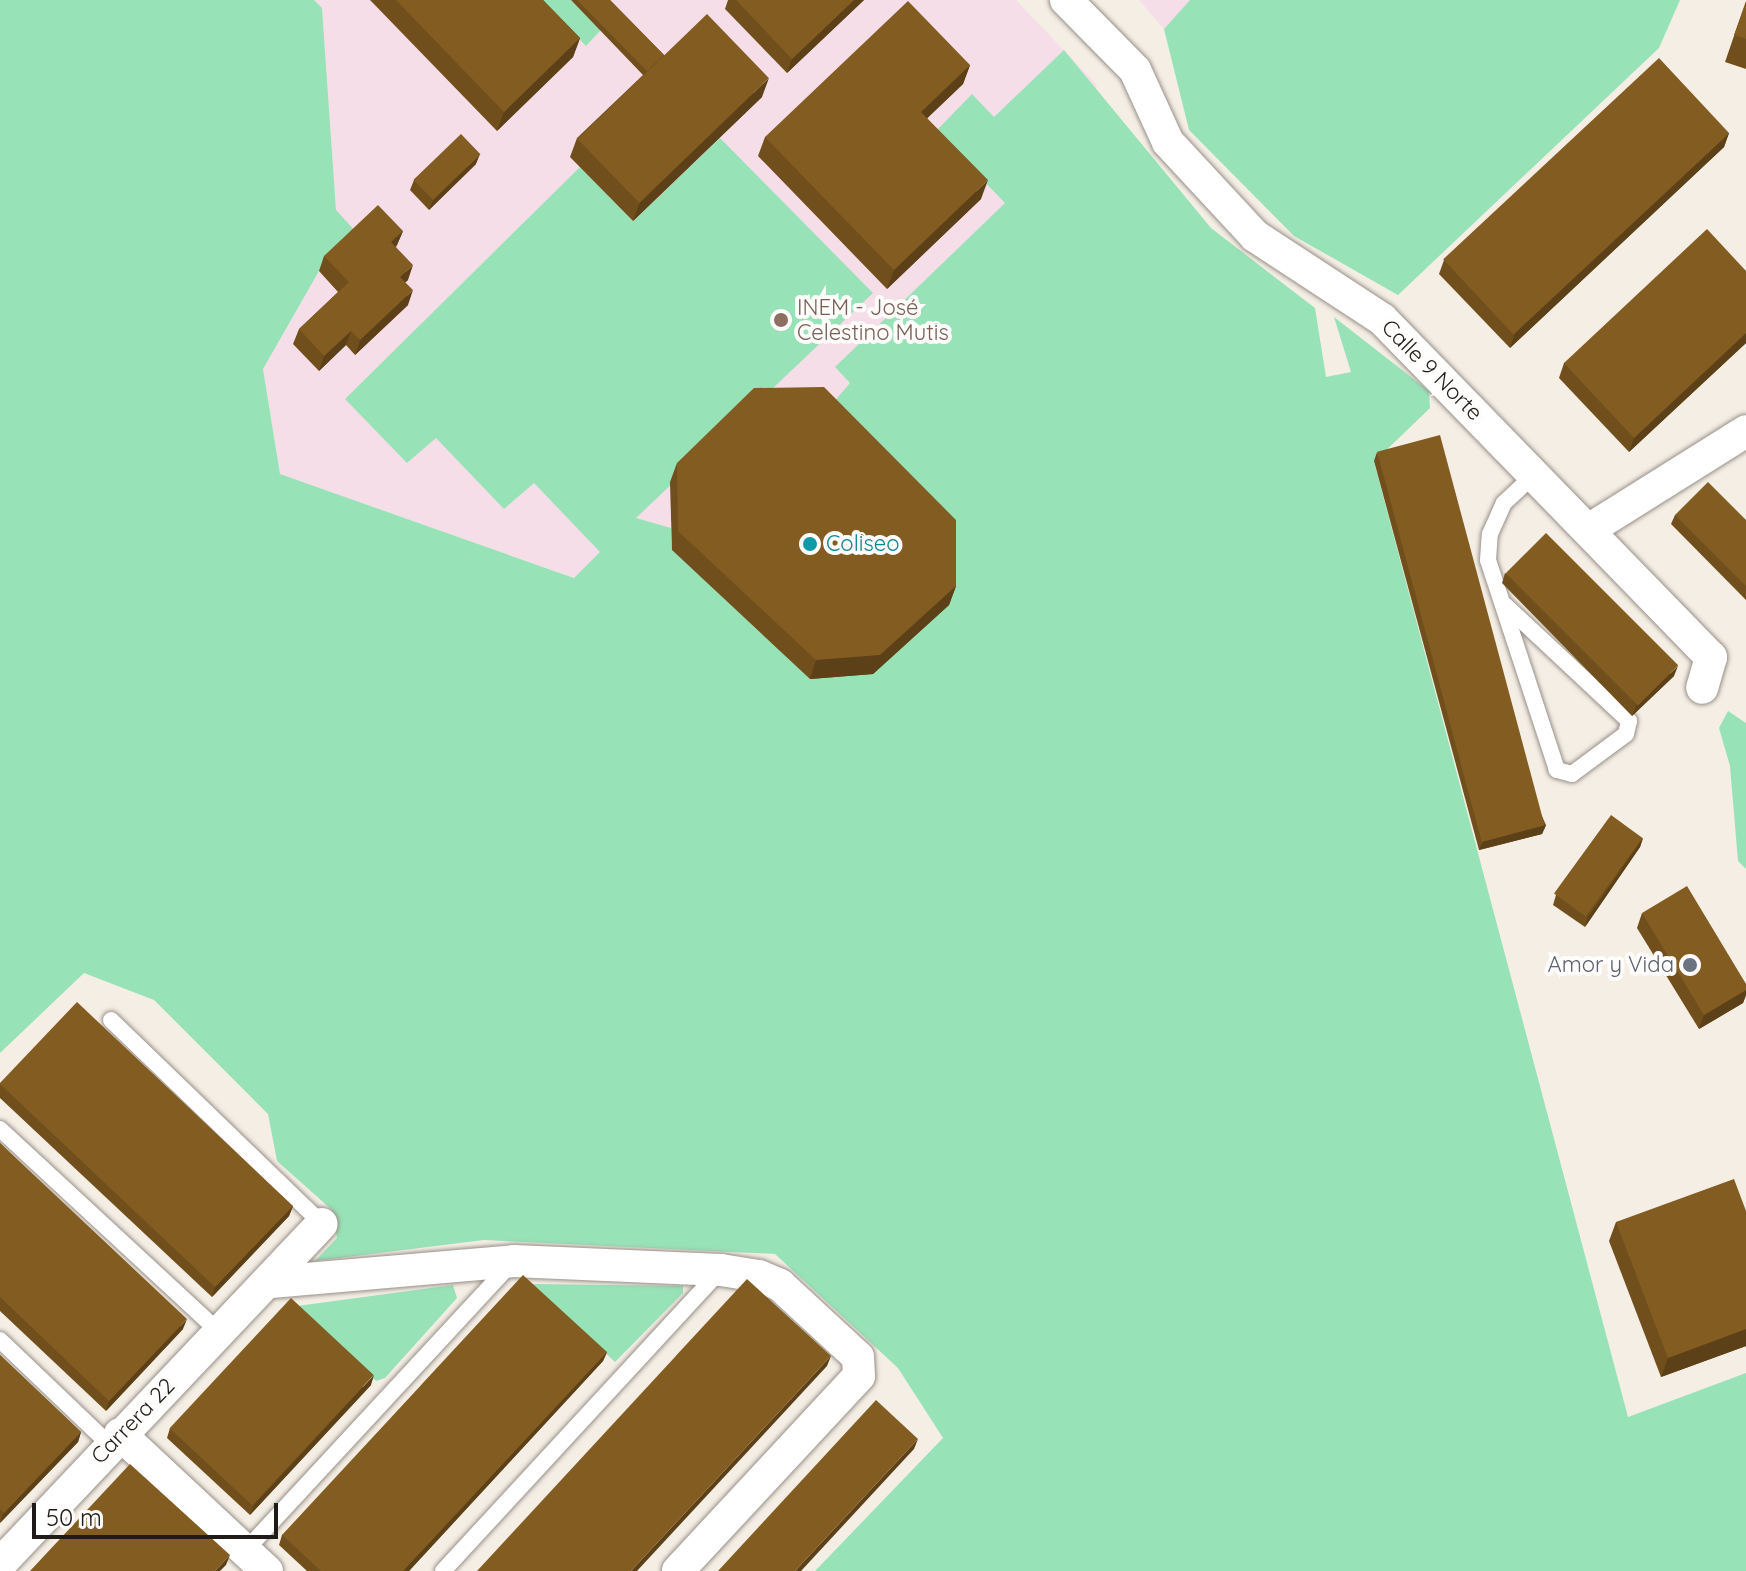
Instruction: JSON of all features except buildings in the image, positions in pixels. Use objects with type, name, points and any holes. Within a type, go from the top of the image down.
[{"type":"street","name":"Calle 9 Norte","points":[[1066,0],[1135,70],[1168,142],[1255,236],[1382,319],[1536,473],[1711,657],[1702,688]]},
{"type":"street","points":[[1590,529],[1746,431]]},
{"type":"street","name":"Carrera 22","points":[[2,1559],[219,1332],[271,1282],[322,1224]]},
{"type":"street","points":[[271,1282],[514,1261],[721,1270],[759,1276],[780,1285],[862,1366],[859,1376],[678,1571]]},
{"type":"street","points":[[115,1440],[261,1566]]},
{"type":"lane","points":[[1505,605],[1629,721],[1626,734],[1572,774],[1557,770],[1488,560],[1490,534],[1504,503],[1536,473]]},
{"type":"lane","points":[[111,1020],[322,1224]]},
{"type":"lane","points":[[0,1129],[219,1332]]},
{"type":"lane","points":[[261,1566],[514,1261]]},
{"type":"lane","points":[[443,1571],[721,1270]]},
{"type":"lane","points":[[0,1340],[115,1440]]},
{"type":"shaded area","name":"INEM - José Celestino Mutis","points":[[314,0],[1016,0],[1097,85],[1083,130],[1326,377],[1351,373],[949,605],[873,674],[810,679],[575,578],[280,474],[263,369],[319,271],[336,210],[322,8]]},
{"type":"shaded area","points":[[1139,0],[1190,0],[1164,29]]},
{"type":"green space","points":[[0,0],[314,0],[322,8],[336,210],[358,234],[319,271],[263,369],[280,474],[574,578],[600,552],[534,483],[504,509],[436,438],[407,463],[345,399],[580,167],[633,221],[720,138],[873,293],[636,518],[671,528],[672,550],[824,413],[850,383],[835,367],[1005,203],[936,131],[972,94],[994,117],[1064,50],[1211,228],[1315,308],[1326,377],[1351,372],[1334,317],[1429,391],[1430,408],[1374,462],[1628,1417],[1746,1373],[1746,1571],[815,1571],[943,1438],[898,1368],[775,1254],[484,1240],[315,1261],[337,1238],[332,1210],[277,1161],[268,1114],[154,1000],[84,973],[0,1053]]},
{"type":"green space","points":[[541,0],[571,0],[601,30],[586,46]]},
{"type":"green space","points":[[1190,0],[1680,0],[1659,48],[1398,295],[1294,236],[1189,130],[1164,29]]},
{"type":"green space","points":[[1728,711],[1746,723],[1746,869],[1738,861],[1730,766],[1719,728]]},
{"type":"green space","points":[[532,1284],[683,1286],[683,1293],[615,1362]]},
{"type":"green space","points":[[453,1285],[457,1298],[385,1378],[376,1381],[297,1306]]},
{"type":"place","name":"INEM - José Celestino Mutis","points":[[781,320]]},
{"type":"place","name":"Coliseo","points":[[810,544]]},
{"type":"place","name":"Amor y Vida","points":[[1690,965]]}]
